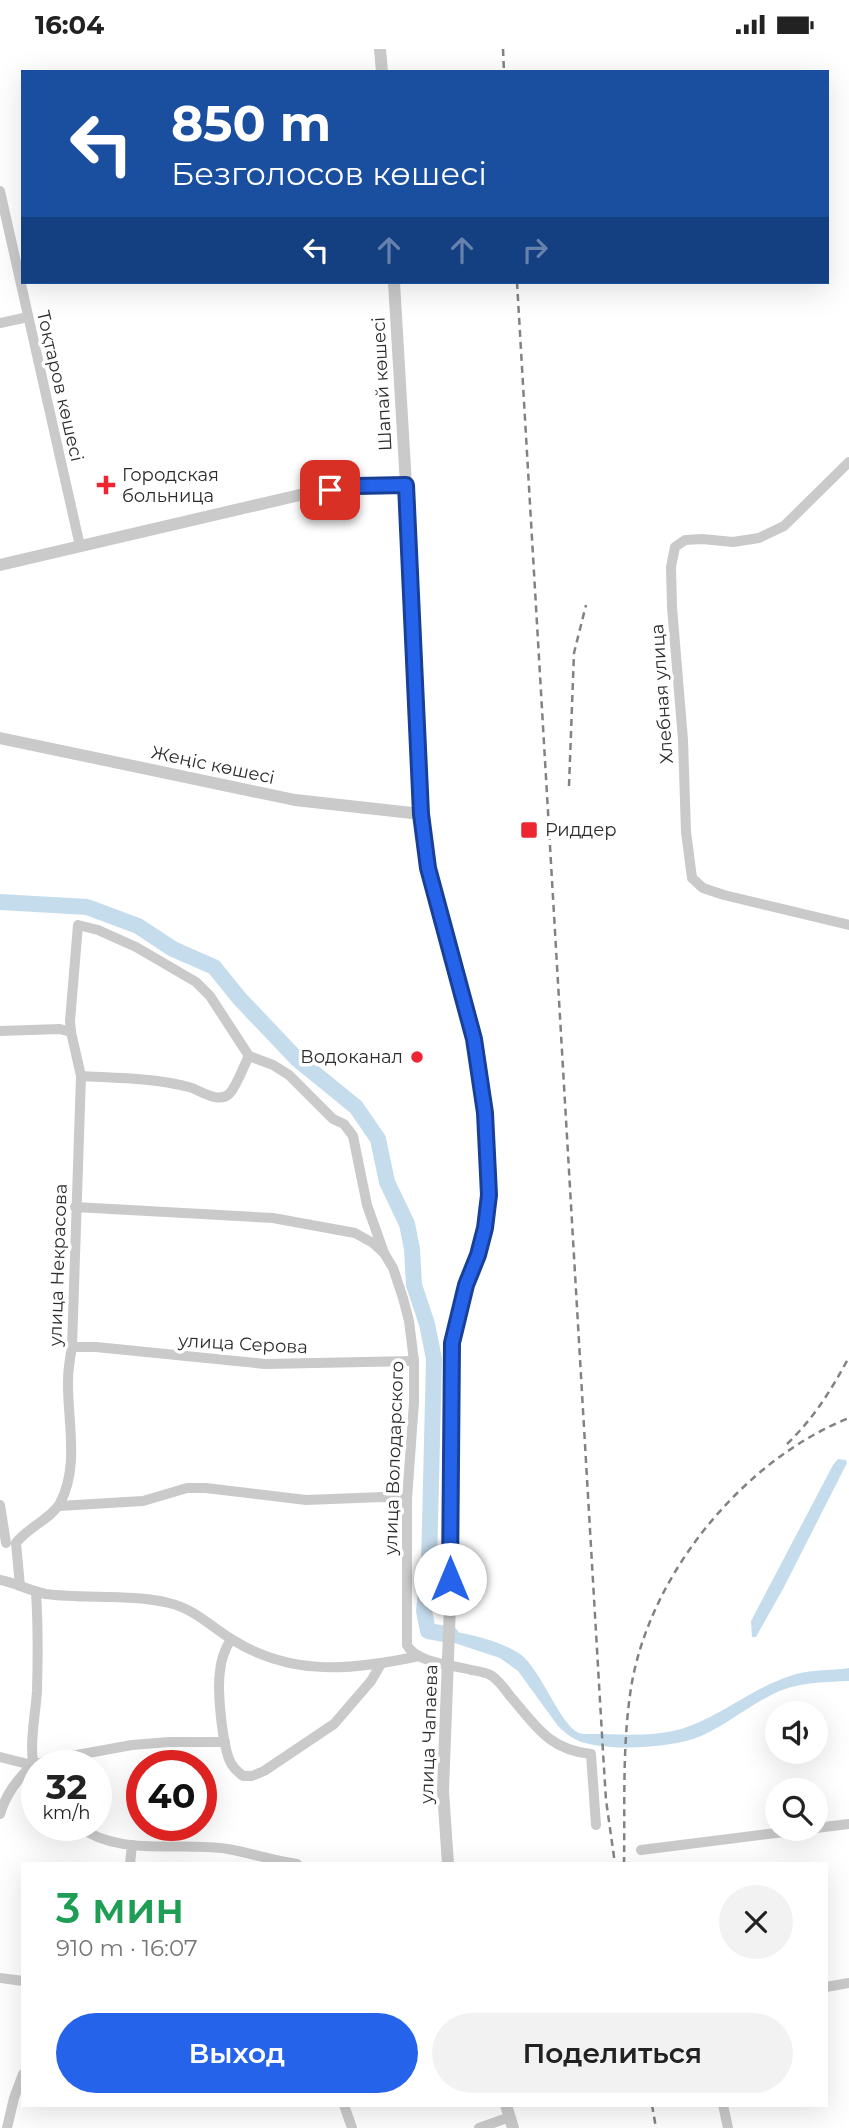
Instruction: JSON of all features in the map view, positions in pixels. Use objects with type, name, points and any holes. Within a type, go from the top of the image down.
[{"type":"street","points":[[380,49],[382,70]]},
{"type":"street","name":"Тоқтаров көшесі","points":[[0,191],[80,546]]},
{"type":"street","name":"Шапай көшесі","points":[[394,284],[421,814],[428,868],[474,1039],[485,1113],[489,1195],[485,1228],[466,1285],[452,1343],[450,1605]]},
{"type":"street","points":[[0,323],[27,317]]},
{"type":"street","name":"Хлебная улица","points":[[849,462],[784,526],[759,538],[733,542],[685,540],[675,547],[671,568],[686,832],[692,878],[703,888],[724,895],[849,925]]},
{"type":"street","points":[[0,565],[304,494],[356,486],[406,485]]},
{"type":"street","name":"Жеңіс көшесі","points":[[0,738],[295,800],[421,814]]},
{"type":"street","name":"улица Некрасова","points":[[59,1506],[67,1486],[70,1464],[68,1378],[72,1347],[81,1076],[71,1032],[78,925],[136,947],[196,982],[210,996],[249,1056]]},
{"type":"street","points":[[0,1031],[60,1029],[71,1032]]},
{"type":"street","points":[[81,1076],[158,1082],[189,1087],[213,1097],[223,1097],[230,1094],[249,1056]]},
{"type":"street","name":"улица Володарского","points":[[249,1056],[273,1065],[289,1075],[333,1119],[344,1123],[353,1136],[367,1205],[384,1253],[393,1268],[410,1321],[415,1402],[407,1499],[407,1645],[410,1651],[419,1657]]},
{"type":"street","points":[[75,1207],[273,1219],[355,1233],[384,1253]]},
{"type":"street","name":"улица Серова","points":[[72,1347],[96,1347],[265,1364],[414,1361]]},
{"type":"street","points":[[7,1542],[59,1506],[144,1501],[187,1488],[306,1500],[382,1497],[407,1499]]},
{"type":"street","points":[[0,1505],[20,1586]]},
{"type":"street","points":[[0,1580],[36,1592],[169,1603],[197,1613],[230,1639],[261,1655],[321,1668],[345,1669],[419,1657],[490,1674],[543,1736],[562,1748],[591,1755],[596,1825]]},
{"type":"street","points":[[32,1750],[39,1637],[36,1592]]},
{"type":"street","name":"улица Чапаева","points":[[448,1862],[443,1791],[450,1605]]},
{"type":"street","points":[[230,1639],[223,1653],[219,1673],[225,1742],[229,1761],[243,1776],[264,1771],[334,1724],[371,1681],[381,1664]]},
{"type":"street","points":[[104,1750],[132,1745],[225,1742]]},
{"type":"street","points":[[0,1757],[21,1762]]},
{"type":"street","points":[[0,1814],[8,1793],[21,1776]]},
{"type":"street","points":[[828,1827],[849,1824]]},
{"type":"street","points":[[641,1850],[765,1834]]},
{"type":"street","points":[[107,1841],[132,1846],[227,1849],[288,1862]]},
{"type":"street","points":[[130,1862],[132,1846]]},
{"type":"street","points":[[0,1978],[21,1981]]},
{"type":"street","points":[[828,1987],[849,1983]]},
{"type":"street","points":[[7,2128],[21,2079]]},
{"type":"street","points":[[345,2107],[352,2128]]},
{"type":"street","points":[[723,2107],[728,2128]]},
{"type":"street","points":[[479,2128],[510,2117]]},
{"type":"water","points":[[838,1459],[846,1460],[847,1463],[783,1589],[756,1637],[752,1637],[751,1621]]},
{"type":"water","points":[[431,1627],[488,1640],[520,1654],[528,1661],[572,1728],[583,1734],[645,1734],[677,1730],[705,1719],[775,1682],[804,1672],[849,1668],[849,1681],[785,1689],[763,1699],[712,1731],[689,1740],[643,1747],[611,1747],[585,1743],[570,1736],[558,1726],[518,1671],[500,1658],[430,1635]]},
{"type":"waterway","points":[[0,902],[87,907],[138,926],[173,949],[214,967],[240,999],[297,1059],[356,1107],[378,1139],[387,1182],[407,1224],[412,1249],[414,1285],[427,1324],[434,1359],[429,1564],[424,1611],[428,1631],[451,1635]]},
{"type":"railway","points":[[503,49],[504,70]]},
{"type":"railway","points":[[517,284],[603,1752],[606,1800],[615,1862]]},
{"type":"railway","points":[[569,786],[574,653],[586,605]]},
{"type":"railway","points":[[787,1444],[822,1403],[849,1357]]},
{"type":"railway","points":[[624,1862],[628,1710],[641,1646],[658,1604],[680,1564],[707,1526],[738,1492],[773,1462],[810,1437],[849,1418]]},
{"type":"railway","points":[[652,2107],[656,2128]]},
{"type":"place","name":"Городская больница","points":[[106,485]]},
{"type":"place","name":"Риддер","points":[[529,830]]},
{"type":"place","name":"Водоканал","points":[[417,1057]]},
{"type":"route","points":[[330,490],[356,486],[406,485],[421,814],[428,868],[474,1039],[485,1113],[489,1195],[485,1228],[466,1285],[452,1343],[450,1579]]}]
